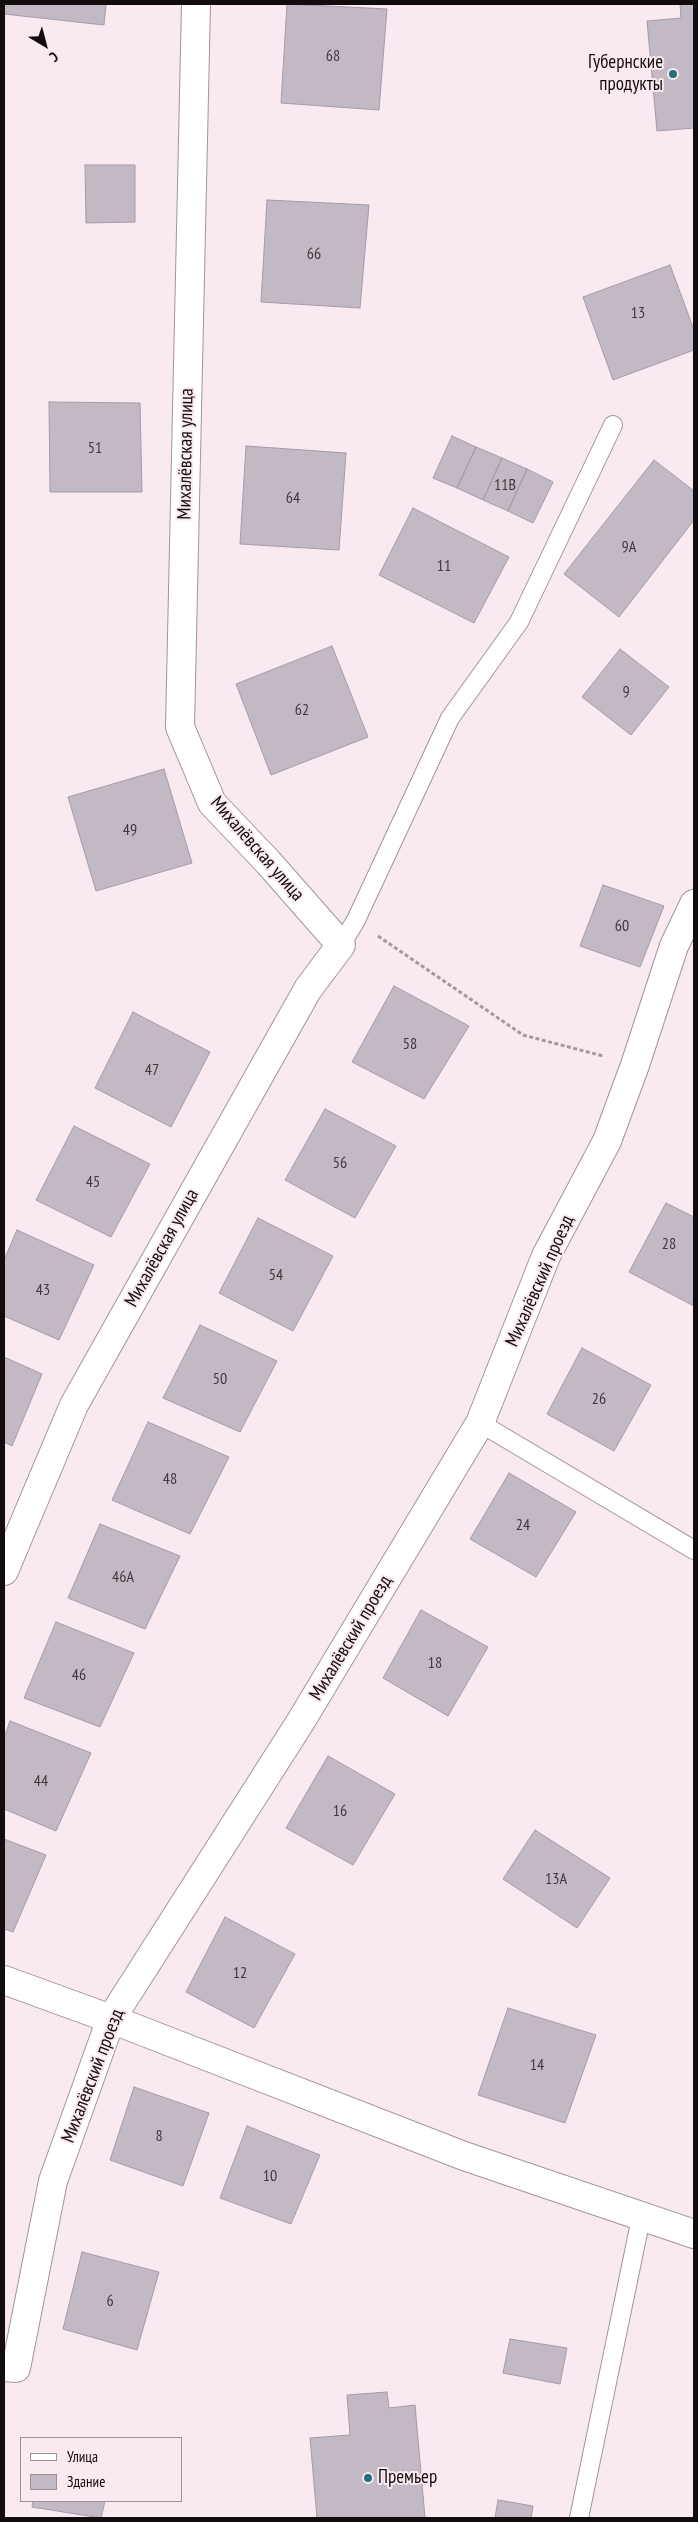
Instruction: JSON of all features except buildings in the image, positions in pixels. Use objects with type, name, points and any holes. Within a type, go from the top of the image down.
[{"type":"street","name":"Михалёвская улица","points":[[4,1571],[74,1405],[308,989],[341,945],[268,862],[212,803],[180,727],[196,4]]},
{"type":"street","name":"Михалёвский проезд","points":[[10,2367],[53,2181],[111,2019],[301,1721],[480,1423],[546,1256],[607,1141],[635,1065],[674,946],[694,904]]},
{"type":"street","points":[[4,1980],[111,2019],[464,2156],[641,2218],[694,2234]]},
{"type":"lane","points":[[341,945],[356,920],[450,718],[519,622],[613,425]]},
{"type":"lane","points":[[480,1423],[694,1550]]},
{"type":"lane","points":[[578,2518],[641,2218]]},
{"type":"path","points":[[356,920],[523,1035],[635,1065]]},
{"type":"place","name":"Губернские продукты","points":[[673,74]]},
{"type":"place","name":"Премьер","points":[[368,2478]]}]
